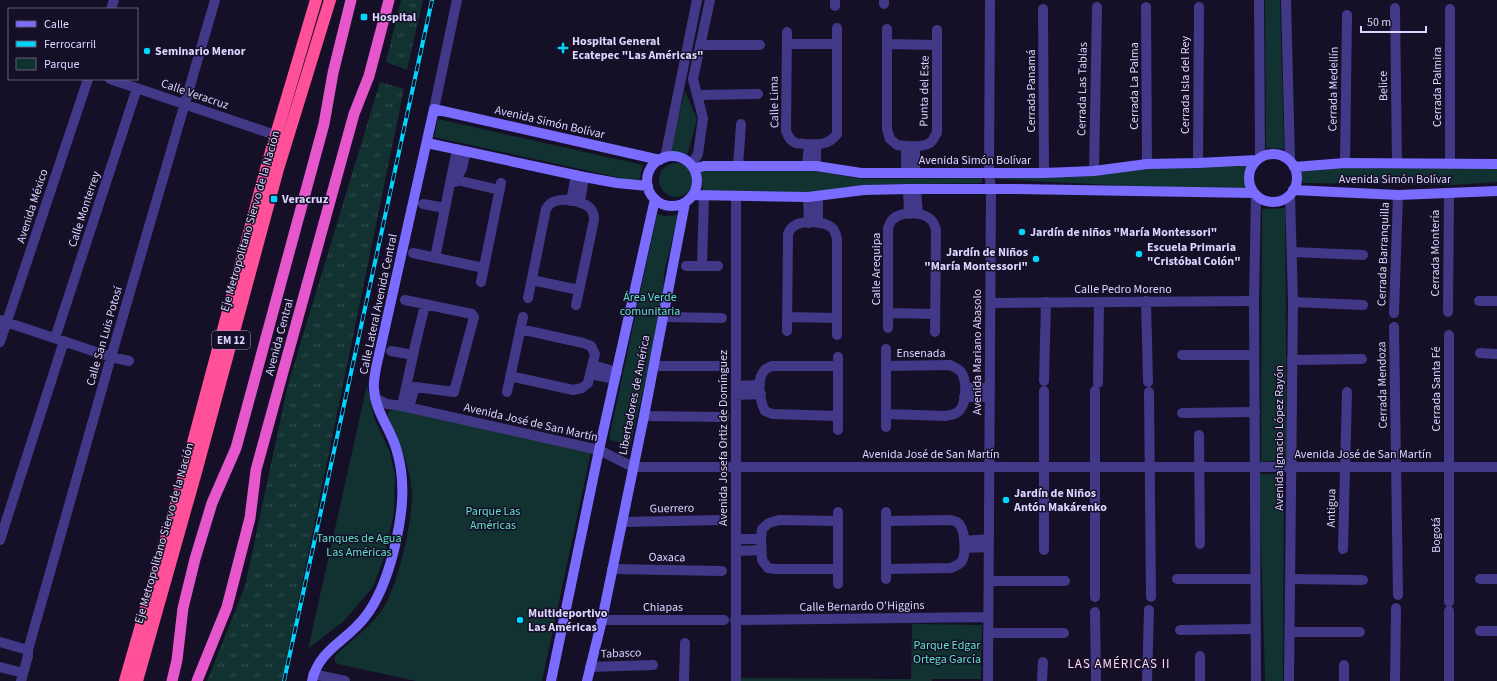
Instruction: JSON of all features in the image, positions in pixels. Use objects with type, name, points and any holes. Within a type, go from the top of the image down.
[{"type":"highway","name":"Eje Metropolitano Siervo de la Nación","points":[[125,681],[186,469],[267,165],[316,0]]},
{"type":"highway","name":"Eje Metropolitano Siervo de la Nación","points":[[137,681],[196,472],[278,169],[330,0]]},
{"type":"highway","name":"Avenida Central","points":[[172,681],[177,660],[183,608],[195,559],[212,503],[236,448],[324,124],[333,73],[351,0]]},
{"type":"highway","name":"Avenida Central","points":[[197,681],[227,607],[250,518],[258,462],[354,114],[368,76],[389,0]]},
{"type":"main road","name":"Calle Lateral Avenida Central","points":[[313,678],[321,659],[326,653],[352,631],[373,606],[381,591],[394,551],[402,512],[403,490],[401,470],[396,448],[379,413],[374,387],[376,368],[434,109]]},
{"type":"main road","name":"Avenida Simón Bolívar","points":[[434,109],[662,159]]},
{"type":"main road","points":[[427,143],[580,176],[617,183],[648,186]]},
{"type":"main road","points":[[1266,154],[1279,154],[1292,164],[1297,179],[1292,193],[1284,199],[1269,202],[1255,194],[1250,186],[1249,172],[1252,165],[1258,158],[1266,154]]},
{"type":"main road","points":[[679,158],[692,167],[697,182],[693,195],[685,203],[678,206],[670,206],[662,204],[655,199],[648,186],[649,174],[653,166],[662,159],[679,158]]},
{"type":"main road","name":"Avenida Simón Bolívar","points":[[692,167],[812,166],[861,173],[1044,173],[1094,171],[1147,164],[1198,163],[1258,158]]},
{"type":"main road","name":"Avenida Simón Bolívar","points":[[1292,164],[1497,164]]},
{"type":"main road","points":[[693,195],[813,197],[864,190],[912,189],[1255,194]]},
{"type":"main road","name":"Avenida Simón Bolívar","points":[[1292,193],[1398,195],[1497,191]]},
{"type":"main road","name":"Libertadores de América","points":[[551,681],[598,450],[655,199]]},
{"type":"main road","name":"Libertadores de América","points":[[587,681],[602,620],[644,416],[685,203]]},
{"type":"street","name":"Calle San Luis Potosí","points":[[22,677],[28,650],[111,357],[215,0]]},
{"type":"street","name":"Calle Lateral Avenida Central","points":[[434,109],[457,0]]},
{"type":"street","points":[[662,159],[697,0]]},
{"type":"street","points":[[692,167],[698,154],[703,128],[703,118],[693,79],[710,0]]},
{"type":"street","name":"Avenida Mariano Abasolo","points":[[988,681],[991,303],[991,189],[989,173],[990,0]]},
{"type":"street","points":[[1258,158],[1259,0]]},
{"type":"street","points":[[1286,0],[1292,164]]},
{"type":"street","name":"Cerrada Las Tablas","points":[[1094,171],[1097,7]]},
{"type":"street","name":"Cerrada La Palma","points":[[1146,7],[1147,164]]},
{"type":"street","name":"Cerrada Isla del Rey","points":[[1198,163],[1199,7]]},
{"type":"street","name":"Belice","points":[[1396,8],[1397,163]]},
{"type":"street","name":"Cerrada Panamá","points":[[1043,9],[1044,173]]},
{"type":"street","name":"Cerrada Palmira","points":[[1450,9],[1450,164]]},
{"type":"street","name":"Cerrada Medellín","points":[[1345,163],[1347,15]]},
{"type":"street","points":[[812,166],[812,144],[825,143],[833,139],[837,134],[837,28]]},
{"type":"street","points":[[887,29],[887,129],[890,139],[897,145],[910,146],[910,173]]},
{"type":"street","name":"Punta del Este","points":[[910,146],[926,145],[932,141],[936,133],[937,30]]},
{"type":"street","name":"Calle Lima","points":[[787,32],[786,130],[789,138],[795,143],[812,144]]},
{"type":"street","points":[[787,44],[837,44]]},
{"type":"street","name":"Punta del Este","points":[[887,44],[937,45]]},
{"type":"street","points":[[700,45],[760,45]]},
{"type":"street","name":"Avenida México","points":[[0,342],[3,321],[88,80]]},
{"type":"street","name":"Calle Veracruz","points":[[113,80],[272,134]]},
{"type":"street","name":"Calle Monterrey","points":[[0,540],[137,88]]},
{"type":"street","points":[[697,95],[758,94]]},
{"type":"street","points":[[738,166],[741,124]]},
{"type":"street","points":[[435,258],[446,208],[462,150]]},
{"type":"street","points":[[576,202],[580,176]]},
{"type":"street","points":[[453,182],[500,186],[481,282]]},
{"type":"street","points":[[912,189],[914,214],[930,219],[936,230],[936,332]]},
{"type":"street","name":"Avenida Ignacio López Rayón","points":[[1289,681],[1293,302],[1292,193]]},
{"type":"street","name":"Cerrada Montería","points":[[1448,312],[1449,193]]},
{"type":"street","name":"Avenida Ignacio López Rayón","points":[[1255,194],[1254,356],[1256,681]]},
{"type":"street","name":"Cerrada Barranquilla","points":[[1394,313],[1398,195]]},
{"type":"street","points":[[702,266],[704,196]]},
{"type":"street","name":"Avenida Josefa Ortiz de Domínguez","points":[[736,196],[736,681]]},
{"type":"street","points":[[813,197],[814,223]]},
{"type":"street","points":[[528,298],[546,209],[551,202],[555,201],[560,200],[576,202],[588,207],[593,213],[594,220],[576,305]]},
{"type":"street","points":[[423,204],[446,208]]},
{"type":"street","name":"Calle Arequipa","points":[[888,328],[888,228],[892,220],[895,218],[914,214]]},
{"type":"street","points":[[787,331],[788,234],[794,226],[798,224],[814,223],[830,226],[834,230],[837,238],[837,335]]},
{"type":"street","points":[[1292,252],[1363,255]]},
{"type":"street","points":[[413,254],[484,268]]},
{"type":"street","points":[[686,266],[718,266]]},
{"type":"street","points":[[532,280],[579,290]]},
{"type":"street","points":[[405,300],[473,315]]},
{"type":"street","points":[[1478,300],[1497,301]]},
{"type":"street","name":"Calle Pedro Moreno","points":[[991,303],[1254,301]]},
{"type":"street","points":[[1044,550],[1044,386],[1046,302]]},
{"type":"street","points":[[1095,597],[1096,387],[1099,302]]},
{"type":"street","points":[[1146,302],[1149,387],[1151,598]]},
{"type":"street","points":[[1293,302],[1363,305]]},
{"type":"street","points":[[406,407],[413,355],[425,305]]},
{"type":"street","points":[[406,407],[415,387],[454,392],[476,305]]},
{"type":"street","name":"Calle Arequipa","points":[[888,313],[935,314]]},
{"type":"street","points":[[507,392],[523,317]]},
{"type":"street","points":[[663,317],[722,318]]},
{"type":"street","points":[[787,317],[837,318]]},
{"type":"street","points":[[3,321],[111,357],[129,361]]},
{"type":"street","name":"Cerrada Mendoza","points":[[1394,327],[1398,595]]},
{"type":"street","points":[[510,376],[573,390],[582,388],[588,383],[591,370],[594,354],[591,346],[520,329]]},
{"type":"street","name":"Cerrada Santa Fé","points":[[1449,335],[1449,467]]},
{"type":"street","name":"Ensenada","points":[[886,349],[886,427]]},
{"type":"street","points":[[391,351],[413,355]]},
{"type":"street","points":[[1480,353],[1497,354]]},
{"type":"street","points":[[1182,355],[1254,356]]},
{"type":"street","points":[[1292,360],[1362,359]]},
{"type":"street","points":[[838,416],[772,414],[766,412],[762,405],[761,375],[765,369],[772,366],[838,361],[838,416],[838,430]]},
{"type":"street","points":[[654,366],[723,366]]},
{"type":"street","name":"Ensenada","points":[[886,366],[950,366],[957,368],[963,376],[965,392]]},
{"type":"street","points":[[591,370],[616,375]]},
{"type":"street","points":[[736,391],[761,390]]},
{"type":"street","points":[[886,414],[954,415],[961,410],[965,392],[990,393]]},
{"type":"street","name":"Antigua","points":[[1343,549],[1347,392]]},
{"type":"street","name":"Avenida José de San Martín","points":[[375,398],[387,404],[598,450],[633,467],[1497,467]]},
{"type":"street","points":[[1182,413],[1255,412]]},
{"type":"street","points":[[644,416],[724,417]]},
{"type":"street","points":[[1199,435],[1200,544]]},
{"type":"street","name":"Bogotá","points":[[1449,467],[1449,681]]},
{"type":"street","points":[[838,569],[768,568],[762,560],[762,529],[769,523],[779,520],[838,517],[838,569],[838,584]]},
{"type":"street","points":[[886,517],[951,520],[958,522],[962,529],[964,544],[962,561],[958,565],[951,568],[886,574],[886,517]]},
{"type":"street","name":"Guerrero","points":[[622,522],[723,520]]},
{"type":"street","points":[[736,539],[761,540]]},
{"type":"street","points":[[964,544],[989,543]]},
{"type":"street","points":[[736,551],[761,550]]},
{"type":"street","name":"Oaxaca","points":[[612,569],[722,571]]},
{"type":"street","points":[[1176,579],[1255,579]]},
{"type":"street","points":[[1291,579],[1363,580]]},
{"type":"street","points":[[1480,579],[1497,579]]},
{"type":"street","points":[[989,581],[1065,581]]},
{"type":"street","points":[[1395,681],[1396,608]]},
{"type":"street","points":[[1147,681],[1149,610]]},
{"type":"street","points":[[1095,612],[1096,681]]},
{"type":"street","name":"Calle Bernardo O'Higgins","points":[[735,620],[988,618]]},
{"type":"street","name":"Chiapas","points":[[602,620],[724,620]]},
{"type":"street","points":[[1180,630],[1255,629]]},
{"type":"street","points":[[1480,631],[1497,632]]},
{"type":"street","points":[[1290,632],[1360,632]]},
{"type":"street","points":[[988,633],[1064,633]]},
{"type":"street","points":[[0,642],[28,650]]},
{"type":"street","points":[[684,681],[685,643]]},
{"type":"street","points":[[1200,656],[1200,681]]},
{"type":"street","points":[[1042,681],[1043,662]]},
{"type":"street","name":"Tabasco","points":[[590,667],[653,665]]},
{"type":"street","points":[[1344,665],[1344,681]]},
{"type":"street","points":[[0,667],[22,677]]},
{"type":"street","points":[[313,678],[345,681]]},
{"type":"green space","points":[[401,0],[423,0],[407,70],[386,62]]},
{"type":"green space","points":[[1265,0],[1280,0],[1284,149],[1266,148]]},
{"type":"green space","points":[[380,82],[404,89],[282,681],[207,681],[245,586],[288,384]]},
{"type":"green space","points":[[685,91],[697,119],[687,156],[669,153]]},
{"type":"green space","points":[[438,119],[643,165],[639,182],[434,137]]},
{"type":"green space","points":[[676,163],[688,168],[693,180],[688,192],[676,197],[664,192],[659,180],[664,168]]},
{"type":"green space","points":[[1247,165],[1245,177],[1247,188],[1166,188],[996,179],[996,173]]},
{"type":"green space","points":[[1299,166],[1497,168],[1497,182],[1453,185],[1302,183]]},
{"type":"green space","points":[[701,171],[815,171],[861,179],[982,178],[982,183],[865,185],[804,193],[703,191]]},
{"type":"green space","points":[[1285,208],[1287,460],[1261,462],[1262,209]]},
{"type":"green space","name":"Área Verde comunitaria","points":[[657,214],[665,216],[678,215],[664,273],[663,304],[630,447],[609,439]]},
{"type":"green space","name":"Tanques de Agua Las Américas","points":[[367,385],[374,418],[390,452],[395,476],[394,512],[385,555],[373,587],[344,621],[308,649]]},
{"type":"green space","name":"Parque Las Américas","points":[[395,409],[591,452],[542,681],[416,681],[338,664],[335,662],[335,656],[367,627],[384,607],[394,584],[403,554],[409,524],[412,494],[406,460],[388,416],[388,412]]},
{"type":"green space","points":[[1259,474],[1284,474],[1283,681],[1265,681]]},
{"type":"green space","name":"Parque Edgar Ortega García","points":[[912,624],[982,625],[981,679],[932,679],[932,681],[741,681],[741,678],[911,679]]},
{"type":"railway","points":[[284,681],[432,0]]},
{"type":"place","name":"Hospital","points":[[364,17]]},
{"type":"place","name":"Hospital General Ecatepec \"Las Américas\"","points":[[563,48]]},
{"type":"place","name":"Seminario Menor","points":[[147,51]]},
{"type":"place","name":"Veracruz","points":[[274,199]]},
{"type":"place","name":"Jardín de niños \"María Montessori\"","points":[[1022,232]]},
{"type":"place","name":"Escuela Primaria \"Cristóbal Colón\"","points":[[1139,254]]},
{"type":"place","name":"Jardín de Niños \"María Montessori\"","points":[[1036,259]]},
{"type":"place","name":"Jardín de Niños Antón Makárenko","points":[[1006,500]]},
{"type":"place","name":"Multideportivo Las Américas","points":[[520,620]]},
{"type":"district","name":"LAS AMÉRICAS II","points":[[1119,663]]}]
